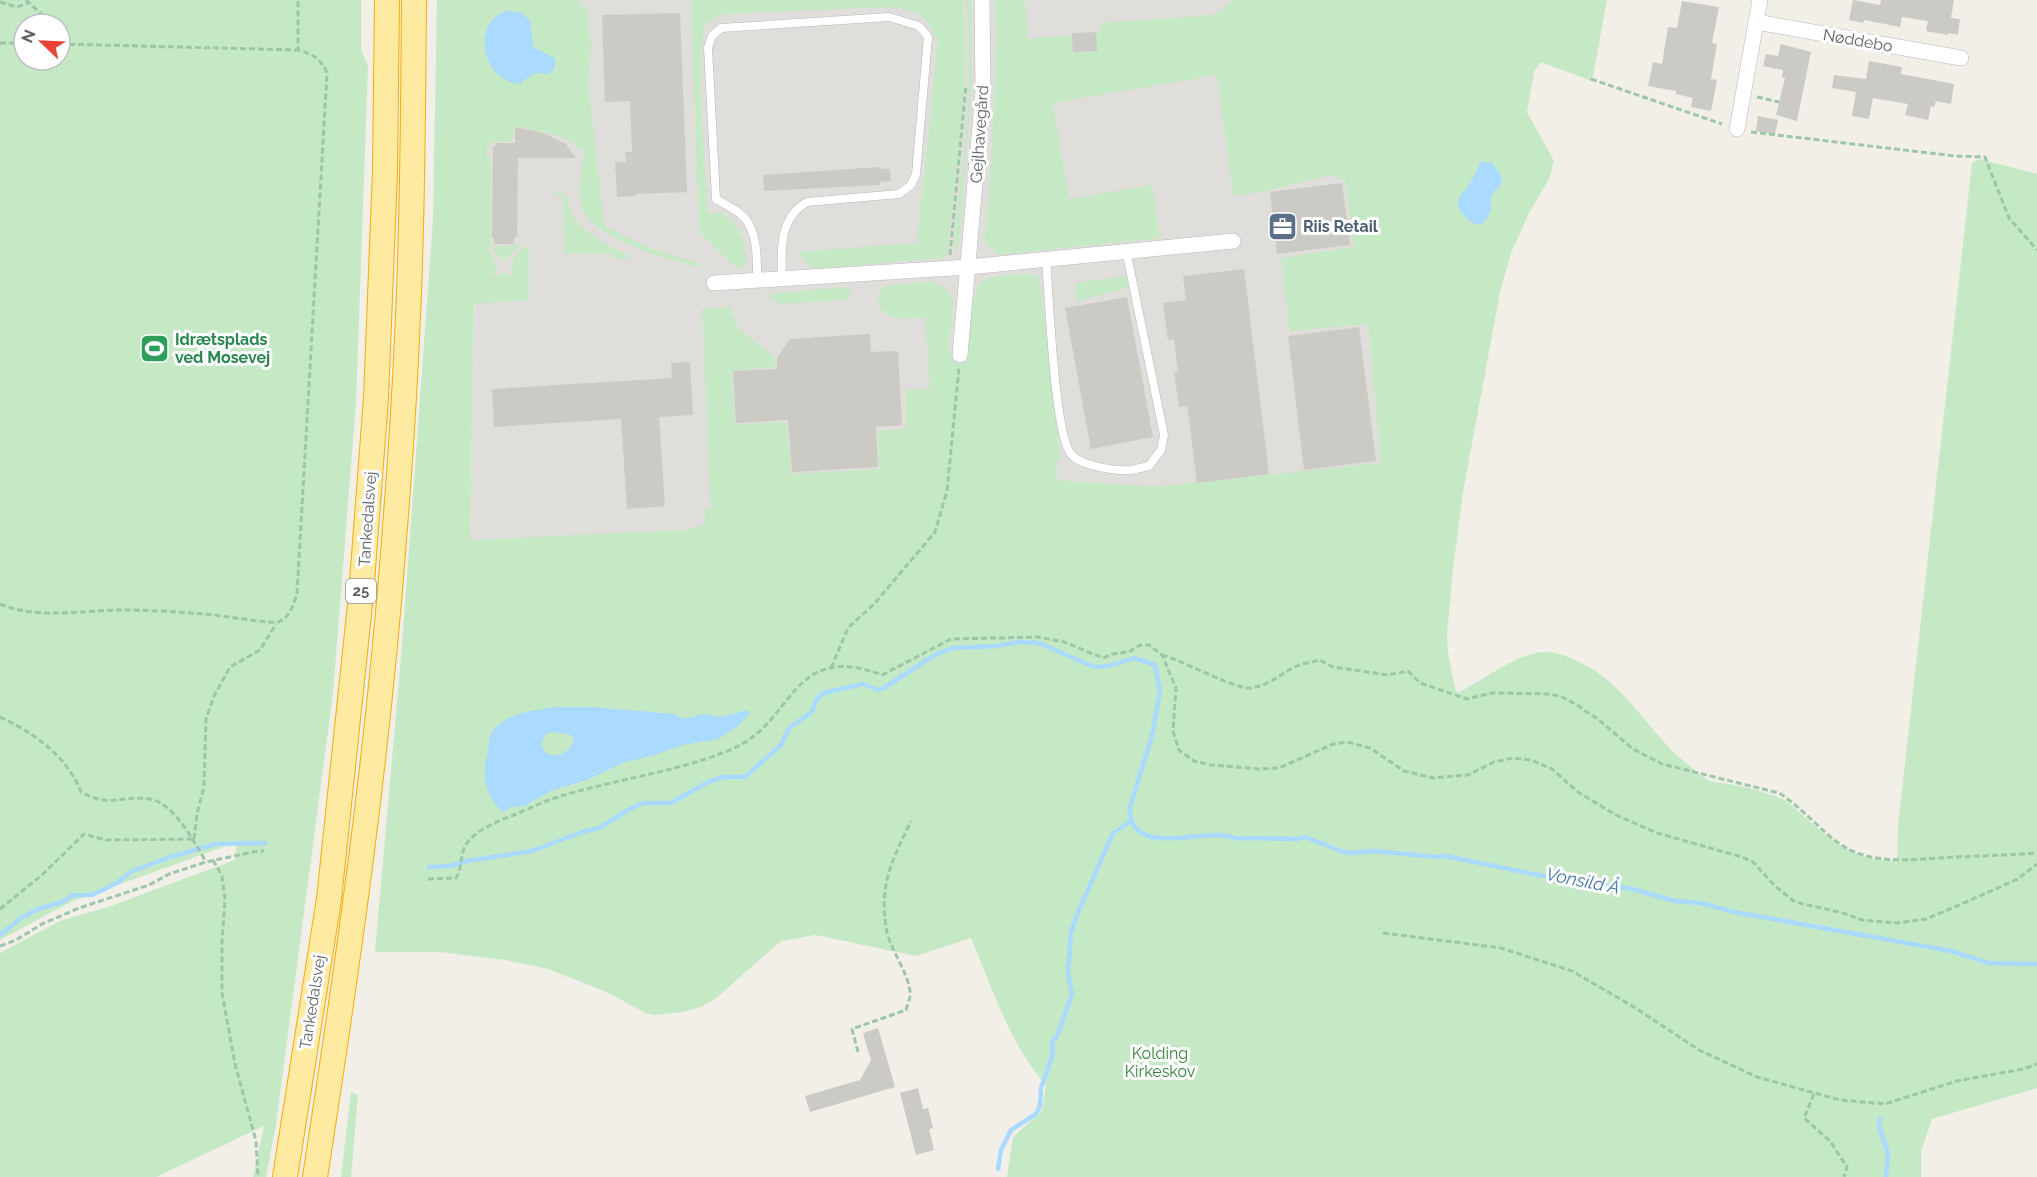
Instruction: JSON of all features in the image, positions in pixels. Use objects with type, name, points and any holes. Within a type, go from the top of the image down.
[{"type":"highway","name":"Tankedalsvej","points":[[285,1177],[328,899],[361,596],[376,399],[385,171],[387,0]]},
{"type":"highway","name":"Tankedalsvej","points":[[315,1177],[348,966],[363,852],[394,541],[408,315],[414,0]]},
{"type":"street","name":"Gejlhavegård","points":[[960,355],[983,92],[982,0]]},
{"type":"street","points":[[1737,129],[1760,0]]},
{"type":"street","name":"Nøddebo","points":[[1756,22],[1961,58]]},
{"type":"street","points":[[714,283],[968,267],[1233,241]]},
{"type":"lane","points":[[757,280],[757,250],[747,221],[716,199],[708,48],[712,36],[721,28],[889,17],[919,26],[928,37],[914,179],[899,194],[807,202],[795,208],[788,219],[781,252],[782,279]]},
{"type":"lane","points":[[1046,259],[1060,419],[1069,453],[1076,459],[1104,469],[1131,470],[1149,466],[1161,450],[1164,435],[1126,250]]},
{"type":"path","points":[[298,0],[298,50]]},
{"type":"path","points":[[0,2],[17,7],[27,2],[39,12]]},
{"type":"path","points":[[72,44],[298,50],[310,53],[322,62],[327,73],[297,592],[293,606],[282,620],[276,623],[260,650],[230,667],[214,696],[206,719],[204,787],[197,814],[194,840]]},
{"type":"path","points":[[949,268],[967,75]]},
{"type":"path","points":[[1591,79],[1754,133],[1908,151],[1985,157],[2009,218],[2037,250]]},
{"type":"path","points":[[1743,94],[1779,102]]},
{"type":"path","points":[[831,668],[848,628],[875,603],[935,532],[948,491],[960,355]]},
{"type":"path","points":[[0,604],[13,610],[171,611],[233,616],[276,623]]},
{"type":"path","points":[[428,879],[456,878],[459,873],[461,853],[475,835],[495,823],[555,798],[698,762],[734,748],[759,730],[788,696],[812,674],[831,668],[850,666],[882,675],[951,639],[978,638],[1038,638],[1064,642],[1102,658],[1129,651],[1140,645],[1149,645],[1162,655],[1248,689],[1276,680],[1296,666],[1320,660],[1333,667],[1388,675],[1408,671],[1420,683],[1467,699],[1492,693],[1550,694],[1577,705],[1633,749],[1662,764],[1779,793],[1795,803],[1841,845],[1860,854],[1884,859],[1915,859],[2037,853]]},
{"type":"path","points":[[1162,655],[1176,688],[1173,732],[1179,750],[1194,761],[1211,765],[1259,769],[1279,768],[1333,744],[1347,742],[1371,748],[1404,771],[1433,778],[1468,775],[1494,762],[1513,758],[1531,760],[1552,770],[1578,792],[1616,815],[1657,833],[1753,862],[1775,886],[1795,902],[1843,913],[1862,920],[1897,923],[1926,919],[2018,879],[2037,864]]},
{"type":"path","points":[[0,717],[60,756],[75,775],[81,792],[90,797],[111,802],[152,799],[165,807],[194,840],[205,860]]},
{"type":"path","points":[[858,1052],[852,1029],[906,1010],[910,995],[906,978],[888,933],[883,899],[890,866],[910,821]]},
{"type":"path","points":[[0,909],[42,875],[84,834],[106,840],[194,840]]},
{"type":"path","points":[[0,946],[79,908],[149,885],[169,874],[205,860],[264,851]]},
{"type":"path","points":[[213,860],[222,876],[225,900],[222,993],[235,1064],[256,1141],[258,1177]]},
{"type":"path","points":[[1383,933],[1502,948],[1572,970],[1699,1050],[1757,1077],[1840,1100],[1885,1104],[1957,1081],[2023,1069],[2037,1064]]},
{"type":"path","points":[[1814,1094],[1804,1118],[1830,1141],[1847,1167],[1844,1177]]},
{"type":"shaded area","points":[[480,0],[1485,0],[1385,521],[1188,484],[1155,487],[1057,480],[1058,531],[470,540]]},
{"type":"green space","points":[[0,0],[361,0],[361,50],[368,65],[356,402],[333,693],[276,1124],[266,1177],[253,1177],[264,1126],[156,1177],[0,1177],[0,953],[60,921],[108,907],[235,860],[237,842],[71,902],[0,940]]},
{"type":"green space","name":"Kolding Kirkeskov","points":[[437,0],[578,0],[587,9],[591,43],[589,88],[604,226],[649,248],[701,264],[700,267],[652,254],[600,229],[588,218],[582,207],[580,194],[583,150],[577,150],[576,145],[559,136],[514,126],[513,141],[491,142],[487,147],[487,158],[491,157],[491,244],[488,249],[498,268],[493,274],[498,277],[503,272],[508,276],[514,273],[509,267],[514,263],[512,259],[524,247],[529,246],[529,294],[528,300],[474,304],[470,540],[685,530],[704,525],[705,509],[711,509],[702,309],[730,307],[739,329],[775,357],[775,367],[732,371],[735,424],[787,422],[791,474],[879,469],[878,431],[906,429],[906,390],[930,389],[925,317],[904,319],[891,317],[882,310],[878,293],[884,286],[933,281],[946,289],[953,298],[949,353],[968,356],[972,309],[979,285],[997,276],[1037,275],[1040,281],[1061,460],[1057,460],[1057,480],[1155,487],[1381,463],[1368,324],[1290,331],[1281,258],[1354,247],[1345,180],[1330,175],[1266,191],[1233,196],[1217,75],[1053,103],[1069,199],[1152,185],[1160,238],[998,255],[984,242],[989,197],[997,35],[994,0],[1025,0],[1028,39],[1101,32],[1100,23],[1214,15],[1233,0],[1607,0],[1592,81],[1541,62],[1534,71],[1527,112],[1554,161],[1549,179],[1529,213],[1511,253],[1500,292],[1463,492],[1453,569],[1447,634],[1455,689],[1458,693],[1508,664],[1532,654],[1550,652],[1567,657],[1591,668],[1607,680],[1672,750],[1705,778],[1713,782],[1759,791],[1786,801],[1823,833],[1850,851],[1880,860],[1897,860],[1898,827],[1972,163],[1980,159],[2037,174],[2037,1088],[1932,1119],[1921,1151],[1921,1177],[1007,1177],[1013,1137],[1042,1111],[1046,1085],[1033,1069],[1012,1034],[971,938],[916,956],[816,935],[781,941],[715,999],[701,1007],[682,1012],[654,1015],[645,1013],[607,992],[548,969],[505,960],[440,952],[375,952],[402,646],[433,220]]},
{"type":"green space","points":[[691,0],[963,0],[964,96],[947,257],[821,269],[812,268],[798,252],[917,243],[938,41],[929,24],[920,15],[909,10],[890,7],[723,14],[707,24],[701,56],[701,84],[708,214],[722,213],[738,229],[743,240],[746,262],[740,269],[726,259],[699,232]]},
{"type":"green space","points":[[966,0],[971,0],[972,80],[960,239],[957,249],[953,252],[968,95]]},
{"type":"green space","points":[[558,192],[568,196],[569,207],[574,218],[587,232],[631,256],[626,259],[612,259],[613,254],[565,253],[563,197],[554,195]]},
{"type":"green space","points":[[520,245],[504,261],[494,251],[494,246]]},
{"type":"green space","points":[[1127,276],[1127,288],[1077,301],[1075,283]]},
{"type":"green space","points":[[844,287],[849,289],[851,295],[848,300],[779,304],[769,296],[774,293]]},
{"type":"green space","points":[[351,1092],[358,1095],[351,1177],[341,1177]]},
{"type":"water","points":[[506,11],[520,12],[530,20],[533,47],[556,59],[554,69],[549,74],[535,73],[519,84],[507,81],[490,63],[485,39],[488,27],[494,18]]},
{"type":"water","points":[[1481,161],[1492,163],[1502,177],[1501,184],[1491,196],[1489,216],[1479,225],[1465,217],[1457,203]]},
{"type":"water","points":[[555,707],[594,707],[674,714],[684,719],[704,714],[721,717],[747,710],[750,713],[737,727],[718,739],[683,745],[625,762],[587,780],[553,790],[524,806],[512,807],[502,812],[494,802],[486,784],[485,767],[490,736],[502,722],[518,714]],"holes":[[[553,732],[571,735],[574,740],[572,745],[559,755],[549,754],[541,745],[545,735]]]},
{"type":"building","points":[[1853,0],[1880,5],[1881,0],[1954,0],[1951,18],[1960,19],[1958,35],[1926,31],[1928,21],[1902,17],[1900,27],[1864,20],[1863,23],[1849,20]]},
{"type":"building","points":[[1682,1],[1719,7],[1712,43],[1717,44],[1711,79],[1717,80],[1711,111],[1691,107],[1693,98],[1676,94],[1676,91],[1648,86],[1653,62],[1662,64],[1668,27],[1677,28]]},
{"type":"building","points":[[680,13],[687,192],[617,197],[615,162],[626,162],[625,152],[632,152],[630,101],[605,102],[602,15]]},
{"type":"building","points":[[1096,32],[1097,51],[1073,52],[1072,33]]},
{"type":"building","points":[[1781,44],[1811,52],[1797,121],[1776,115],[1785,78],[1782,77],[1783,70],[1763,66],[1766,54],[1778,56]]},
{"type":"building","points":[[1869,61],[1902,67],[1901,74],[1954,84],[1951,104],[1936,101],[1934,107],[1931,106],[1928,120],[1905,115],[1908,104],[1873,98],[1869,119],[1852,116],[1856,92],[1832,88],[1834,75],[1866,79]]},
{"type":"building","points":[[1758,116],[1778,120],[1775,134],[1756,131]]},
{"type":"building","points":[[515,127],[543,133],[566,144],[576,158],[518,158],[517,237],[514,237],[514,244],[494,244],[494,238],[492,238],[493,146],[496,146],[496,143],[515,143]]},
{"type":"building","points":[[879,167],[879,169],[890,169],[891,181],[880,182],[880,185],[764,191],[763,175]]},
{"type":"building","points":[[1342,183],[1350,245],[1277,254],[1270,192]]},
{"type":"building","points":[[1244,269],[1269,474],[1197,483],[1188,411],[1187,406],[1179,407],[1174,372],[1178,372],[1174,339],[1168,340],[1163,303],[1186,300],[1183,276]]},
{"type":"building","points":[[1127,297],[1153,437],[1091,449],[1065,308]]},
{"type":"building","points":[[1359,327],[1376,461],[1304,470],[1288,336]]},
{"type":"building","points":[[870,334],[871,352],[898,351],[902,425],[876,427],[878,467],[792,472],[788,420],[736,423],[733,371],[777,369],[777,358],[790,339]]},
{"type":"building","points":[[690,362],[693,415],[659,417],[665,506],[627,509],[621,419],[494,427],[492,389],[672,378],[671,363]]},
{"type":"building","points":[[878,1028],[895,1087],[810,1112],[805,1096],[860,1080],[871,1060],[863,1033]]},
{"type":"building","points":[[918,1088],[923,1109],[928,1108],[933,1128],[929,1129],[934,1150],[916,1155],[900,1093]]},
{"type":"waterway","name":"Vonsild Å","points":[[429,867],[450,866],[467,861],[532,851],[599,828],[643,803],[671,803],[708,782],[724,777],[745,777],[781,745],[789,728],[812,712],[815,702],[823,693],[863,684],[879,690],[933,656],[952,648],[996,646],[1019,642],[1039,643],[1094,667],[1109,666],[1134,658],[1155,665],[1160,691],[1152,736],[1130,807],[1133,823],[1141,833],[1171,838],[1222,835],[1235,838],[1297,839],[1305,837],[1344,852],[1374,851],[1445,856],[1538,875],[1632,889],[1675,901],[1701,903],[1734,912],[1951,951],[1988,963],[2037,964]]},
{"type":"waterway","points":[[998,1169],[1001,1150],[1011,1130],[1036,1114],[1040,1106],[1041,1088],[1053,1054],[1052,1042],[1058,1034],[1072,994],[1068,974],[1071,932],[1079,910],[1113,833],[1131,821]]},
{"type":"waterway","points":[[0,935],[21,918],[38,909],[62,902],[73,895],[92,895],[117,883],[130,872],[170,857],[216,844],[265,843]]},
{"type":"waterway","points":[[1880,1119],[1879,1126],[1888,1153],[1886,1177]]},
{"type":"place","name":"Riis Retail","points":[[1282,226]]},
{"type":"place","name":"Idrætsplads ved Mosevej","points":[[154,348]]}]
